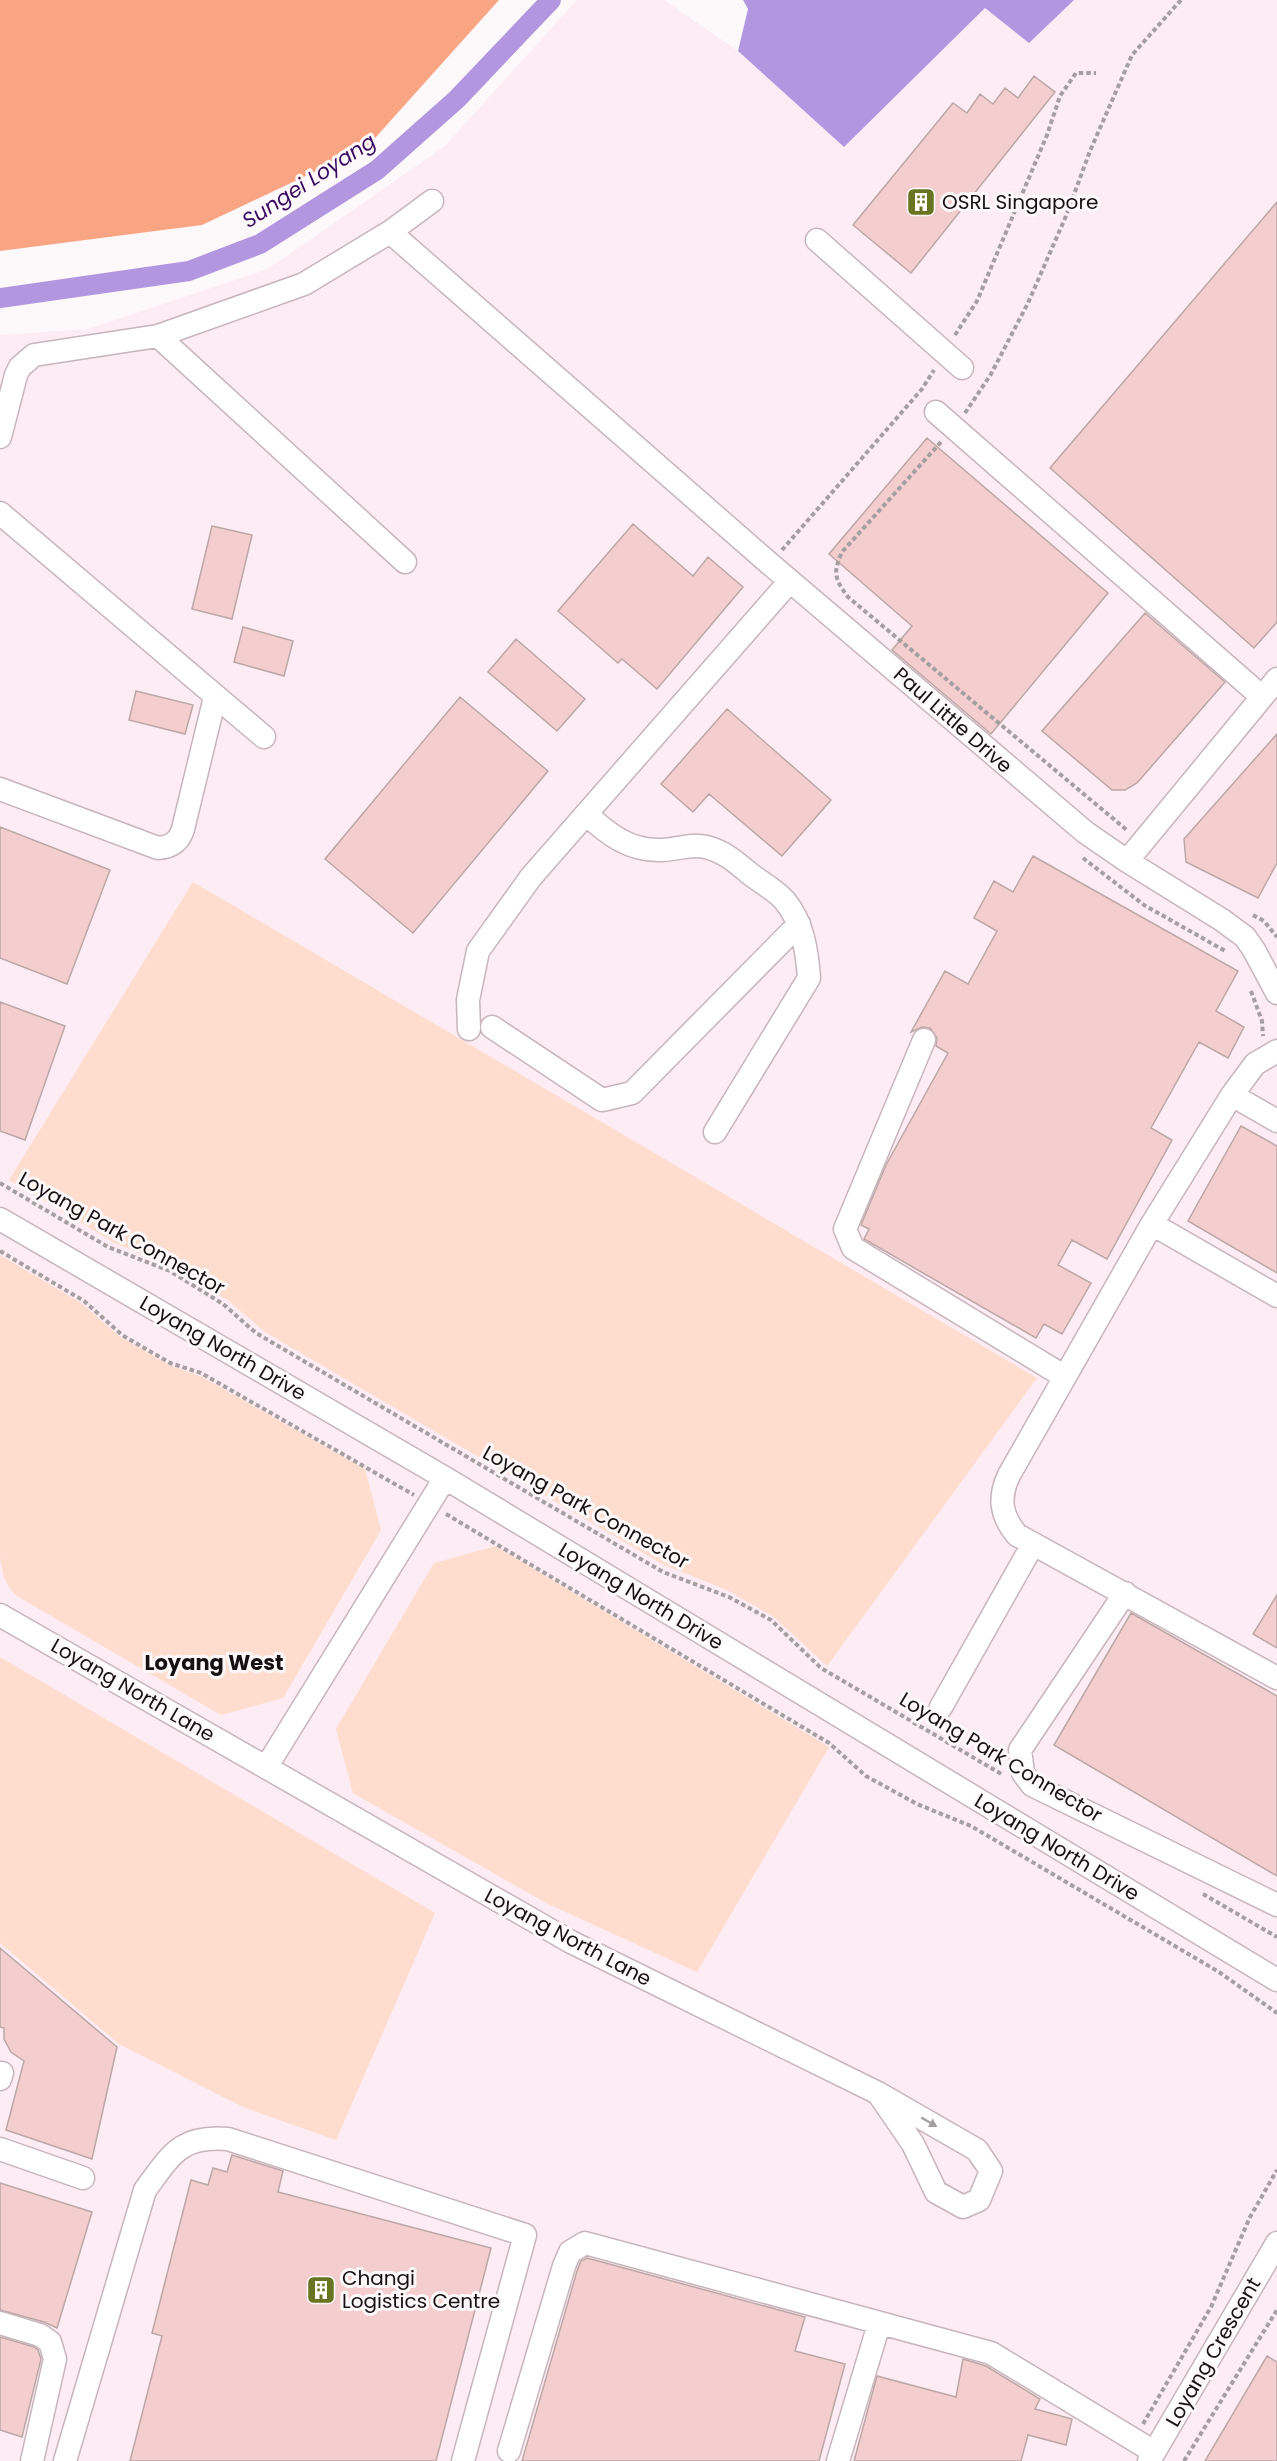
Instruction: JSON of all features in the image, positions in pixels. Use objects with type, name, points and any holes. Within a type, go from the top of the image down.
[{"type":"street","points":[[0,437],[16,375],[20,367],[34,355],[158,336],[304,284],[390,232],[432,201]]},
{"type":"street","name":"Paul Little Drive","points":[[390,232],[789,581],[1085,832],[1245,937],[1277,993]]},
{"type":"street","points":[[817,240],[962,368]]},
{"type":"street","points":[[158,336],[405,562]]},
{"type":"street","points":[[936,412],[1261,696]]},
{"type":"street","points":[[0,513],[264,737]]},
{"type":"street","points":[[469,1029],[468,1000],[478,951],[531,877],[789,581]]},
{"type":"street","points":[[1128,861],[1277,679]]},
{"type":"street","points":[[0,789],[158,848],[171,845],[177,841],[183,830],[215,697]]},
{"type":"street","points":[[586,814],[612,837],[636,848],[662,850],[688,845],[705,846],[721,852],[785,901],[799,924],[807,951],[809,978],[715,1132]]},
{"type":"street","points":[[492,1027],[603,1100],[632,1093],[799,924]]},
{"type":"street","points":[[924,1040],[845,1229],[853,1248],[1065,1377]]},
{"type":"street","points":[[1277,1051],[1255,1064],[1232,1095],[1152,1224],[1003,1487],[1001,1500],[1009,1525],[1017,1535],[1277,1677]]},
{"type":"street","points":[[1232,1095],[1277,1121]]},
{"type":"street","name":"Loyang North Drive","points":[[0,1219],[445,1478],[1277,1980]]},
{"type":"street","points":[[1152,1224],[1277,1296]]},
{"type":"street","points":[[267,1766],[445,1478]]},
{"type":"street","points":[[941,1707],[1033,1544]]},
{"type":"street","points":[[1125,1593],[1020,1750],[1023,1773],[1032,1785],[1277,1905]]},
{"type":"street","name":"Loyang North Lane","points":[[0,1615],[571,1942],[878,2093],[977,2150],[991,2171],[979,2200],[963,2207],[936,2192],[913,2144],[878,2093]]},
{"type":"street","points":[[0,2073],[2,2073],[0,2079]]},
{"type":"street","points":[[65,2461],[145,2190],[171,2154],[185,2145],[206,2137],[228,2139],[525,2235],[463,2461]]},
{"type":"street","points":[[0,2149],[83,2178]]},
{"type":"street","points":[[509,2451],[564,2266],[570,2252],[585,2243],[991,2353],[1134,2440],[1151,2457]]},
{"type":"street","name":"Loyang Crescent","points":[[1151,2457],[1271,2268],[1277,2243]]},
{"type":"street","points":[[0,2323],[39,2335],[50,2342],[55,2359],[32,2461]]},
{"type":"street","points":[[838,2461],[879,2324]]},
{"type":"path","points":[[770,564],[922,389],[977,301],[1047,135],[1060,96],[1076,73],[1096,73]]},
{"type":"path","name":"Loyang Park Connector","points":[[0,1183],[108,1247],[170,1271],[223,1304],[256,1333],[663,1572],[729,1597],[771,1620],[821,1668],[1004,1776]]},
{"type":"path","points":[[0,1251],[84,1301],[122,1335],[170,1363],[201,1373],[429,1504],[829,1743],[866,1776],[917,1804],[971,1826],[1219,1972],[1277,2013]]},
{"type":"path","points":[[1196,1890],[1277,1937]]},
{"type":"path","points":[[1134,2440],[1211,2307],[1250,2217],[1277,2170]]},
{"type":"path","points":[[1184,2461],[1277,2310]]},
{"type":"shaded area","points":[[0,0],[499,0],[367,147],[202,225],[0,251]]},
{"type":"shaded area","points":[[577,0],[664,0],[738,51],[844,147],[985,8],[1029,42],[1074,0],[1277,0],[1277,2461],[0,2461],[0,335],[88,329],[268,269],[445,146]]},
{"type":"shaded area","points":[[743,0],[1074,0],[1029,43],[985,8],[844,147],[738,51],[748,9]]},
{"type":"shaded area","points":[[193,882],[1037,1378],[827,1666],[774,1617],[727,1590],[662,1564],[265,1332],[229,1301],[180,1270],[113,1242],[9,1180]]},
{"type":"shaded area","points":[[0,1255],[81,1303],[119,1336],[169,1365],[202,1377],[365,1469],[381,1530],[283,1698],[221,1715],[17,1596],[9,1587],[3,1573],[0,1555]]},
{"type":"shaded area","points":[[496,1546],[829,1747],[697,1972],[546,1903],[353,1793],[336,1729],[434,1563]]},
{"type":"shaded area","points":[[0,1657],[435,1913],[336,2140],[243,2107],[119,2044],[0,1943]]},
{"type":"building","name":"OSRL Singapore","points":[[1034,76],[1055,92],[911,273],[853,225],[953,103],[967,113],[980,94],[993,104],[1005,88],[1018,98]]},
{"type":"building","points":[[1277,202],[1277,622],[1254,648],[1050,468]]},
{"type":"building","points":[[927,438],[1108,593],[991,734],[892,650],[912,626],[829,554]]},
{"type":"building","points":[[633,524],[693,576],[708,557],[743,587],[657,689],[622,659],[618,663],[558,611]]},
{"type":"building","points":[[212,526],[252,535],[232,619],[192,609]]},
{"type":"building","points":[[1145,613],[1225,682],[1137,783],[1125,790],[1112,790],[1042,731]]},
{"type":"building","points":[[243,627],[293,641],[284,676],[234,662]]},
{"type":"building","points":[[516,639],[585,699],[557,731],[488,672]]},
{"type":"building","points":[[136,691],[193,705],[185,734],[129,720]]},
{"type":"building","points":[[460,697],[548,771],[413,933],[325,859]]},
{"type":"building","points":[[727,709],[831,800],[782,856],[709,794],[693,812],[661,784]]},
{"type":"building","points":[[1277,734],[1277,863],[1258,898],[1186,862],[1184,839]]},
{"type":"building","points":[[0,827],[110,870],[67,984],[0,958]]},
{"type":"building","points":[[1033,856],[1238,971],[1216,1011],[1244,1027],[1228,1058],[1199,1042],[1151,1128],[1172,1140],[1107,1259],[1072,1240],[1058,1265],[1091,1283],[1062,1334],[1044,1324],[1036,1338],[864,1239],[869,1229],[861,1225],[886,1165],[948,1053],[936,1046],[937,1038],[930,1028],[922,1027],[911,1032],[945,971],[968,984],[997,931],[974,918],[994,881],[1013,892]]},
{"type":"building","points":[[0,1002],[65,1026],[25,1140],[0,1131]]},
{"type":"building","points":[[1241,1126],[1277,1146],[1277,1273],[1188,1221]]},
{"type":"building","points":[[1277,1595],[1277,1648],[1253,1634]]},
{"type":"building","points":[[1131,1613],[1277,1696],[1277,1876],[1054,1745]]},
{"type":"building","points":[[0,1948],[117,2047],[92,2159],[6,2130],[24,2061],[11,2052],[4,2039],[4,2028],[0,2027]]},
{"type":"building","name":"Changi Logistics Centre","points":[[232,2155],[283,2171],[278,2192],[491,2248],[436,2461],[130,2461],[162,2336],[152,2333],[191,2180],[208,2185],[213,2168],[227,2172]]},
{"type":"building","points":[[0,2183],[92,2212],[57,2328],[44,2322],[0,2310]]},
{"type":"building","points":[[587,2258],[805,2317],[795,2351],[845,2364],[819,2461],[522,2461],[577,2271],[581,2261]]},
{"type":"building","points":[[0,2337],[34,2347],[38,2350],[41,2359],[22,2437],[0,2430]]},
{"type":"building","points":[[1267,2356],[1277,2362],[1277,2461],[1205,2461]]},
{"type":"building","points":[[963,2359],[986,2366],[1040,2399],[1035,2409],[1072,2419],[1066,2445],[1028,2435],[1021,2461],[854,2461],[877,2376],[956,2397]]},
{"type":"waterway","name":"Sungei Loyang","points":[[0,298],[189,271],[260,244],[377,170],[457,99],[551,0]]},
{"type":"place","name":"OSRL Singapore","points":[[921,202]]},
{"type":"place","name":"Changi Logistics Centre","points":[[321,2290]]},
{"type":"district","name":"Loyang West","points":[[214,1663]]}]
